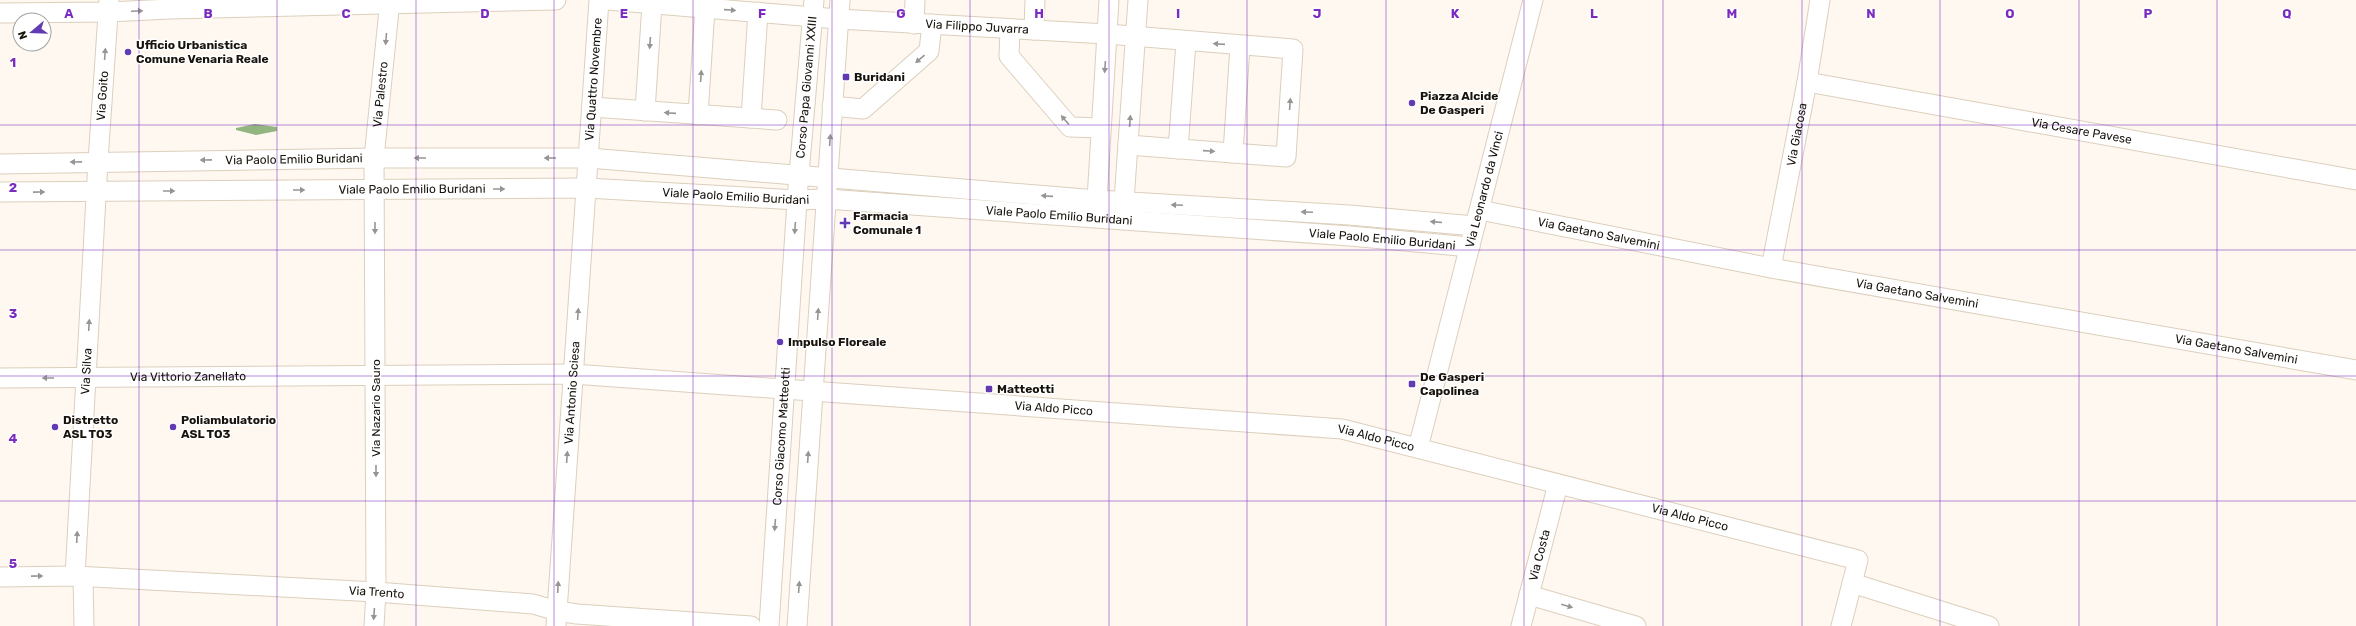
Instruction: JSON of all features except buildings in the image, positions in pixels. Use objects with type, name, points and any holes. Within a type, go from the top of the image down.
[{"type":"street","points":[[0,13],[109,6],[556,0]]},
{"type":"street","name":"Via Quattro Novembre","points":[[589,158],[599,0]]},
{"type":"street","name":"Via Filippo Juvarra","points":[[607,0],[758,12],[813,8],[838,19],[1107,34],[1135,38],[1293,50],[1286,157],[1233,153]]},
{"type":"street","name":"Corso Papa Giovanni XXIII","points":[[827,179],[840,0]]},
{"type":"street","points":[[832,106],[863,109],[929,51],[923,24],[915,0]]},
{"type":"street","points":[[1034,30],[1035,0]]},
{"type":"street","points":[[1096,200],[1109,0]]},
{"type":"street","points":[[1124,201],[1138,0]]},
{"type":"street","name":"Via Leonardo da Vinci","points":[[1418,448],[1533,0]]},
{"type":"street","name":"Via Giacosa","points":[[1771,268],[1807,82],[1820,0]]},
{"type":"street","name":"Via Palestro","points":[[375,189],[374,158],[389,2]]},
{"type":"street","points":[[645,111],[652,4]]},
{"type":"street","name":"Via Goito","points":[[96,191],[109,6]]},
{"type":"street","points":[[698,114],[705,8]]},
{"type":"street","name":"Corso Papa Giovanni XXIII","points":[[799,175],[813,8]]},
{"type":"street","points":[[751,118],[758,12]]},
{"type":"street","points":[[1010,29],[1009,56],[1070,127],[1101,128]]},
{"type":"street","points":[[1178,149],[1186,42]]},
{"type":"street","points":[[1128,145],[1233,153],[1240,46]]},
{"type":"street","name":"Via Cesare Pavese","points":[[1807,82],[2356,180]]},
{"type":"street","points":[[592,107],[777,120]]},
{"type":"street","name":"Via Paolo Emilio Buridani","points":[[0,164],[98,161],[374,158],[589,158]]},
{"type":"street","name":"Viale Paolo Emilio Buridani","points":[[589,158],[799,175],[827,179],[1096,200],[1349,215],[1478,218]]},
{"type":"street","name":"Via Antonio Sciesa","points":[[556,619],[589,158]]},
{"type":"street","name":"Corso Giacomo Matteotti","points":[[768,626],[799,175]]},
{"type":"street","points":[[796,626],[827,179]]},
{"type":"street","name":"Viale Paolo Emilio Buridani","points":[[0,192],[587,188],[797,200],[826,199],[1350,236],[1470,247]]},
{"type":"street","name":"Via Nazario Sauro","points":[[374,626],[376,592],[377,376],[375,189]]},
{"type":"street","name":"Via Silva","points":[[84,626],[79,576],[96,191]]},
{"type":"street","name":"Via Gaetano Salvemini","points":[[1478,218],[2356,370]]},
{"type":"street","name":"Via Vittorio Zanellato","points":[[0,378],[573,374]]},
{"type":"street","name":"Via Aldo Picco","points":[[573,374],[1342,429],[1858,560],[1841,626]]},
{"type":"street","name":"Via Costa","points":[[1520,626],[1558,484]]},
{"type":"street","name":"Via Trento","points":[[0,577],[79,576],[376,592],[533,604],[556,619],[751,626]]},
{"type":"street","points":[[1852,583],[1989,626]]},
{"type":"street","points":[[1529,595],[1636,626]]},
{"type":"shaded area","points":[[255,124],[277,127],[277,131],[256,135],[236,130],[236,128]]},
{"type":"place","name":"Ufficio Urbanistica Comune Venaria Reale","points":[[128,52]]},
{"type":"place","name":"Buridani","points":[[846,77]]},
{"type":"place","name":"Piazza Alcide De Gasperi","points":[[1412,103]]},
{"type":"place","name":"Farmacia Comunale 1","points":[[845,223]]},
{"type":"place","name":"Impulso Floreale","points":[[780,342]]},
{"type":"place","name":"De Gasperi Capolinea","points":[[1412,384]]},
{"type":"place","name":"Matteotti","points":[[989,389]]},
{"type":"place","name":"Distretto ASL TO3","points":[[55,427]]},
{"type":"place","name":"Poliambulatorio ASL TO3","points":[[173,427]]}]
